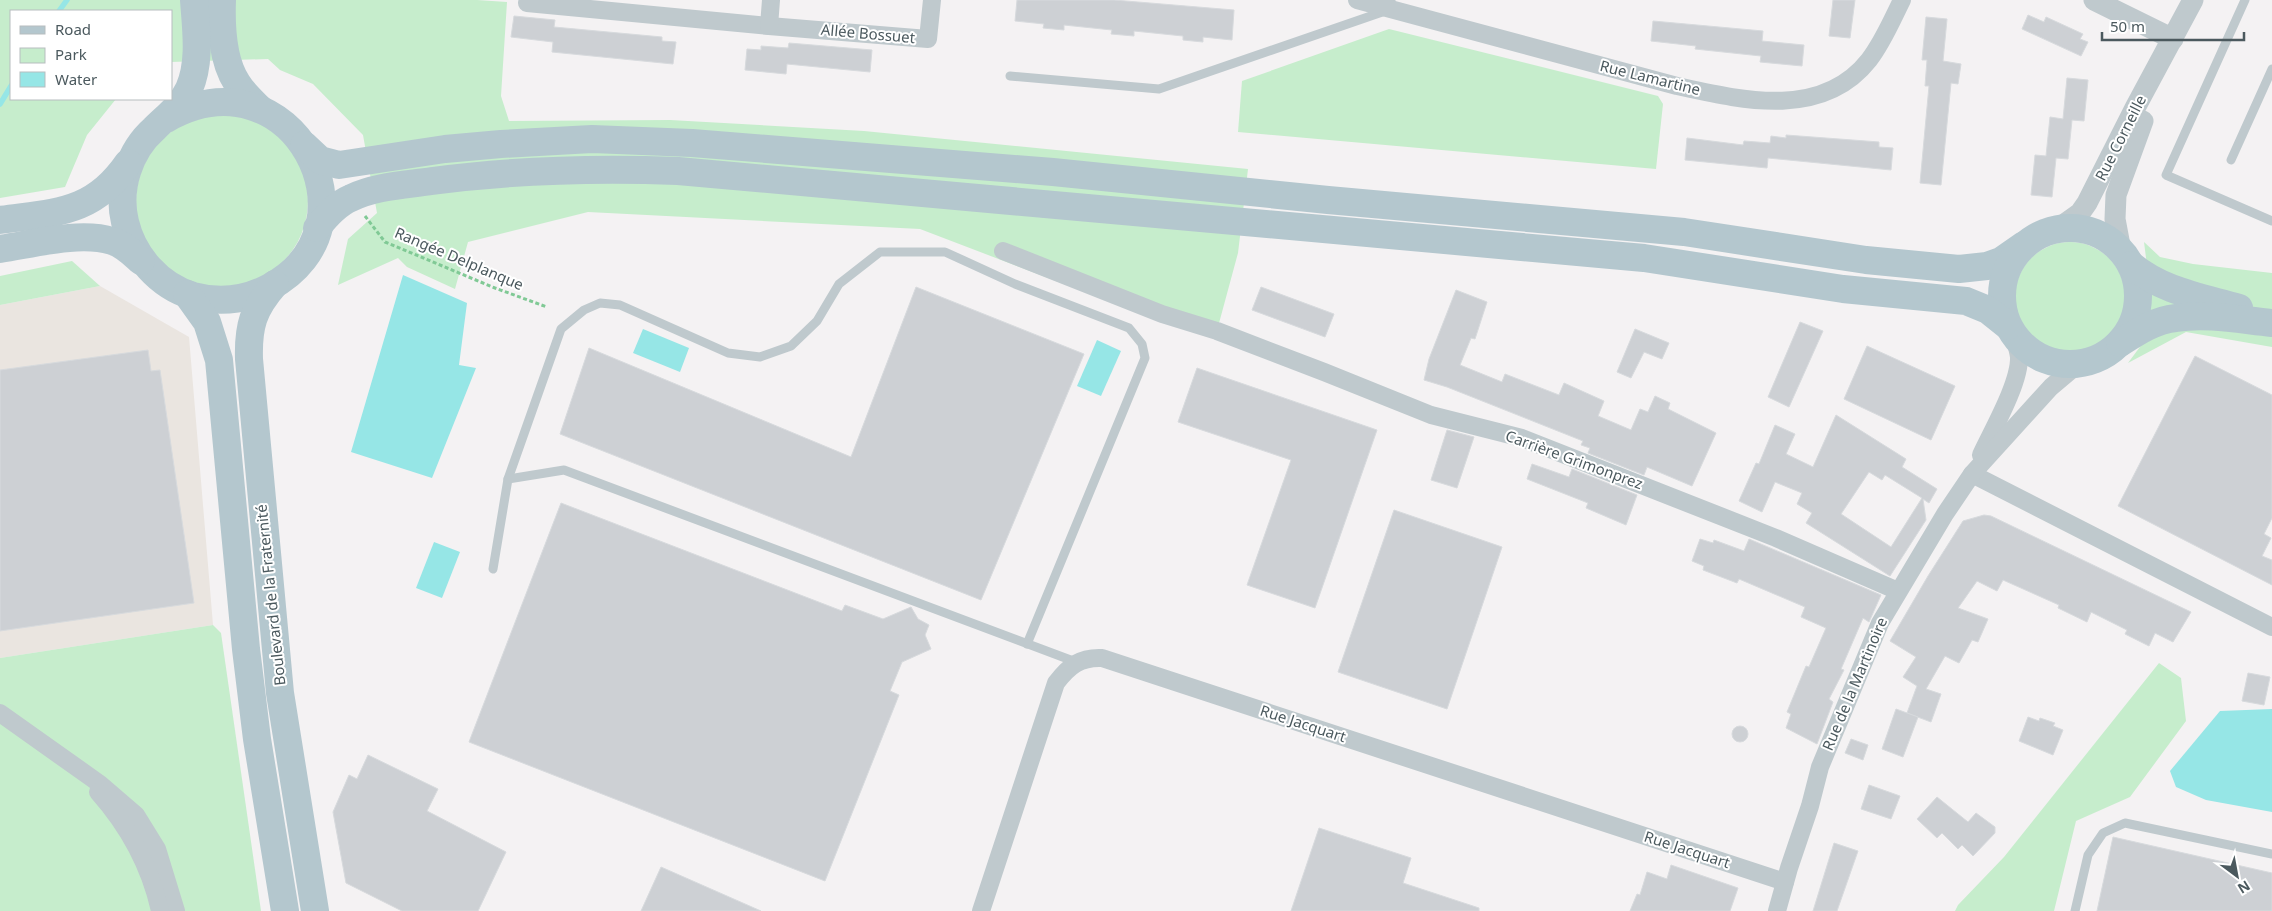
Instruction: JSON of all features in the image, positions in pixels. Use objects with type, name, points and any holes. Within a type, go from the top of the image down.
[{"type":"main road","points":[[0,220],[63,211],[87,203],[112,185],[142,142],[166,119],[182,100],[189,88],[194,71],[197,43],[194,0]]},
{"type":"main road","points":[[222,0],[223,35],[231,70],[236,82],[260,109],[285,124],[320,160],[339,166],[445,150],[501,144],[592,139],[692,143],[1054,172],[1338,201],[1674,231],[1866,260],[1959,269],[1987,266],[2001,261],[2040,234],[2059,228],[2078,228],[2098,233],[2150,280],[2168,288],[2272,316]]},
{"type":"main road","points":[[166,119],[181,110],[212,102],[228,102],[260,109]]},
{"type":"main road","points":[[0,249],[68,239],[93,238],[110,240],[122,246],[158,277],[187,294],[202,298],[232,299],[262,292],[292,271],[306,254],[318,228],[320,185],[314,164],[304,145]]},
{"type":"main road","points":[[133,156],[125,180],[122,204],[129,237],[146,266]]},
{"type":"main road","points":[[318,228],[338,206],[359,194],[398,186],[511,172],[594,169],[718,173],[1644,258],[1842,289],[1966,301],[1988,310],[2010,330],[2026,349],[2052,362],[2072,364],[2102,356],[2146,327],[2175,318],[2220,318],[2272,323]]},
{"type":"main road","points":[[2010,330],[2001,298],[2004,278],[2011,260],[2024,245]]},
{"type":"main road","points":[[2119,344],[2131,326],[2137,306],[2137,285],[2126,258]]},
{"type":"main road","name":"Boulevard de la Fraternité","points":[[275,284],[255,310],[248,341],[249,359],[280,693],[315,911]]},
{"type":"main road","name":"Boulevard de la Fraternité","points":[[187,294],[207,322],[219,360],[246,649],[285,911]]},
{"type":"street","points":[[769,26],[771,0]]},
{"type":"street","name":"Allée Bossuet","points":[[527,2],[604,5],[769,26],[928,39],[932,0]]},
{"type":"street","name":"Rue Lamartine","points":[[1357,0],[1391,4],[1678,86],[1748,100],[1774,102],[1795,101],[1818,96],[1856,74],[1876,51],[1902,0]]},
{"type":"street","points":[[2094,0],[2173,39]]},
{"type":"street","name":"Rue Corneille","points":[[2059,228],[2076,217],[2087,204],[2135,108],[2193,0]]},
{"type":"street","name":"Rue Corneille","points":[[2126,258],[2115,219],[2116,195],[2173,39]]},
{"type":"street","name":"Carrière Grimonprez","points":[[1004,251],[1162,314],[1217,331],[1431,415],[1522,438],[1776,538],[1898,591]]},
{"type":"street","name":"Rue de la Martinoire","points":[[1972,474],[2014,383],[2019,357],[2010,330]]},
{"type":"street","name":"Rue de la Martinoire","points":[[1777,911],[1823,758],[1867,649],[1898,591],[1972,474],[2051,387],[2070,371],[2092,360]]},
{"type":"street","points":[[1972,474],[2272,627]]},
{"type":"street","name":"Rue Jacquart","points":[[1076,662],[1089,658],[1102,658],[1785,882]]},
{"type":"street","points":[[981,911],[1056,683],[1076,662]]},
{"type":"street","points":[[0,713],[113,794],[136,814],[157,849],[176,911]]},
{"type":"street","points":[[62,758],[98,792],[125,825],[143,857],[160,911]]},
{"type":"lane","points":[[2245,0],[2166,176],[2272,221]]},
{"type":"lane","points":[[1010,76],[1159,89],[1391,4]]},
{"type":"lane","points":[[2231,160],[2272,69]]},
{"type":"lane","points":[[493,569],[508,479],[561,329],[584,310],[600,303],[620,305],[728,353],[760,357],[791,346],[817,321],[840,284],[880,252],[945,252],[1015,284],[1130,328],[1142,344],[1145,358],[1027,644]]},
{"type":"lane","points":[[508,479],[564,470],[1076,662]]},
{"type":"lane","points":[[2075,911],[2088,855],[2103,833],[2126,823],[2272,854]]},
{"type":"path","name":"Rangée Delplanque","points":[[359,194],[364,213],[385,242],[494,288],[546,307]]},
{"type":"shaded area","points":[[100,286],[189,337],[213,625],[0,658],[0,305]]},
{"type":"green space","points":[[0,0],[477,0],[507,2],[501,96],[509,121],[670,120],[864,131],[1248,169],[1238,253],[1215,338],[1153,318],[920,229],[588,212],[468,242],[455,289],[407,267],[398,258],[338,285],[348,239],[377,213],[363,135],[313,84],[280,70],[268,59],[172,62],[172,10],[10,10],[10,100],[115,100],[87,135],[65,187],[0,198]]},
{"type":"green space","points":[[1389,29],[1658,96],[1663,104],[1656,169],[1238,132],[1242,81]]},
{"type":"green space","points":[[222,115],[239,117],[255,122],[283,140],[301,168],[306,184],[308,201],[306,218],[301,234],[283,262],[255,280],[239,285],[222,287],[205,285],[189,280],[161,262],[143,234],[138,218],[136,201],[138,184],[143,168],[161,140],[189,122],[205,117]]},
{"type":"green space","points":[[2070,242],[2091,246],[2109,258],[2121,276],[2125,297],[2121,318],[2109,336],[2091,348],[2070,352],[2049,348],[2031,336],[2019,318],[2015,297],[2019,276],[2031,258],[2049,246]]},
{"type":"green space","points":[[2144,242],[2160,257],[2193,264],[2272,273],[2272,347],[2186,332],[2128,363],[2148,336],[2151,297]]},
{"type":"green space","points":[[72,261],[100,286],[0,305],[0,276]]},
{"type":"green space","points":[[213,625],[221,633],[261,911],[0,911],[0,658]]},
{"type":"green space","points":[[2159,663],[2181,678],[2186,721],[2130,797],[2076,821],[2054,911],[1955,911],[1958,905],[2004,857]]},
{"type":"water","points":[[403,275],[467,303],[459,365],[476,368],[432,478],[351,452]]},
{"type":"water","points":[[643,329],[689,348],[680,372],[633,353]]},
{"type":"water","points":[[1097,340],[1121,351],[1101,396],[1077,386]]},
{"type":"water","points":[[434,542],[460,552],[442,598],[416,588]]},
{"type":"water","points":[[2272,709],[2272,812],[2206,800],[2176,787],[2170,771],[2220,711]]},
{"type":"building","points":[[1017,0],[1114,0],[1234,10],[1232,40],[1203,37],[1203,42],[1183,40],[1183,36],[1134,31],[1134,36],[1111,34],[1112,30],[1064,25],[1064,30],[1043,28],[1044,24],[1015,21]]},
{"type":"building","points":[[1833,0],[1855,0],[1850,38],[1829,36]]},
{"type":"building","points":[[2028,15],[2044,22],[2046,17],[2083,34],[2080,39],[2088,42],[2081,56],[2022,29]]},
{"type":"building","points":[[514,16],[555,20],[554,27],[662,37],[662,41],[676,42],[673,64],[552,52],[553,42],[511,37]]},
{"type":"building","points":[[1926,17],[1947,19],[1943,61],[1961,64],[1958,84],[1951,83],[1941,185],[1920,183],[1929,86],[1925,86],[1927,60],[1922,60]]},
{"type":"building","points":[[1653,21],[1763,31],[1762,41],[1804,45],[1802,66],[1760,62],[1761,56],[1695,49],[1696,46],[1651,41]]},
{"type":"building","points":[[789,43],[872,50],[870,72],[787,64],[786,74],[745,70],[747,49],[761,50],[761,46],[788,48]]},
{"type":"building","points":[[2067,78],[2088,80],[2084,121],[2072,120],[2068,159],[2056,158],[2052,197],[2031,195],[2035,155],[2046,156],[2050,117],[2063,119]]},
{"type":"building","points":[[1786,135],[1879,142],[1879,147],[1893,148],[1891,170],[1768,158],[1767,168],[1685,160],[1687,138],[1743,145],[1744,141],[1770,143],[1771,136],[1786,138]]},
{"type":"building","points":[[916,287],[1084,354],[981,600],[560,434],[589,348],[851,457]]},
{"type":"building","points":[[1261,287],[1334,314],[1325,337],[1252,310]]},
{"type":"building","points":[[1456,290],[1487,302],[1475,339],[1471,338],[1460,365],[1502,382],[1505,374],[1559,395],[1564,383],[1604,401],[1598,416],[1631,430],[1640,409],[1648,412],[1655,396],[1670,403],[1668,409],[1716,433],[1692,486],[1647,467],[1644,475],[1588,453],[1590,448],[1581,445],[1583,441],[1447,387],[1424,380],[1429,359]]},
{"type":"building","points":[[1800,322],[1823,331],[1789,407],[1768,397]]},
{"type":"building","points":[[1635,329],[1669,343],[1662,359],[1644,352],[1631,378],[1617,372]]},
{"type":"building","points":[[1867,346],[1955,386],[1931,440],[1844,399]]},
{"type":"building","points":[[148,350],[151,371],[160,370],[194,603],[0,631],[0,370]]},
{"type":"building","points":[[2195,356],[2272,395],[2272,518],[2264,534],[2271,538],[2262,556],[2272,560],[2272,585],[2118,506]]},
{"type":"building","points":[[1197,368],[1377,430],[1315,608],[1247,585],[1291,460],[1178,422]]},
{"type":"building","points":[[1836,415],[1906,459],[1902,467],[1937,489],[1929,503],[1923,499],[1926,520],[1890,576],[1806,523],[1812,513],[1797,504],[1802,493],[1775,482],[1762,512],[1739,501],[1756,463],[1759,464],[1775,425],[1795,434],[1786,454],[1813,467]],"holes":[[[1869,472],[1882,480],[1885,475],[1922,498],[1891,547],[1841,514]]]},
{"type":"building","points":[[1447,430],[1474,437],[1457,488],[1431,480]]},
{"type":"building","points":[[1532,464],[1569,477],[1572,469],[1637,495],[1626,525],[1586,508],[1588,503],[1527,479]]},
{"type":"building","points":[[561,503],[842,611],[845,605],[883,619],[911,607],[918,619],[929,625],[925,635],[931,649],[902,662],[890,691],[899,695],[825,881],[469,742]]},
{"type":"building","points":[[1394,510],[1502,547],[1447,709],[1338,672]]},
{"type":"building","points":[[1984,515],[1991,516],[2191,612],[2173,642],[2155,633],[2149,646],[2125,634],[2127,630],[2091,612],[2087,622],[2058,608],[2059,605],[2003,580],[1997,591],[1977,581],[1958,608],[1988,619],[1978,642],[1972,640],[1959,663],[1945,656],[1926,689],[1941,694],[1931,722],[1907,713],[1917,686],[1903,677],[1916,657],[1890,641],[1963,521]]},
{"type":"building","points":[[1700,539],[1713,543],[1714,540],[1744,551],[1749,539],[1881,595],[1869,622],[1863,618],[1841,669],[1844,670],[1829,699],[1833,702],[1817,744],[1786,728],[1791,714],[1787,712],[1806,666],[1809,667],[1826,628],[1801,617],[1805,607],[1739,579],[1737,583],[1703,570],[1704,566],[1692,561]]},
{"type":"building","points":[[2248,673],[2270,677],[2264,705],[2242,701]]},
{"type":"building","points":[[1896,709],[1918,717],[1903,757],[1882,749]]},
{"type":"building","points":[[2028,717],[2039,721],[2040,718],[2055,723],[2053,726],[2063,730],[2053,755],[2019,741]]},
{"type":"building","points":[[1740,726],[1748,734],[1740,742],[1732,734]]},
{"type":"building","points":[[1851,739],[1868,745],[1863,760],[1845,753]]},
{"type":"building","points":[[368,755],[438,789],[427,811],[506,852],[478,911],[402,911],[346,883],[333,812],[349,775],[357,779]]},
{"type":"building","points":[[1869,785],[1900,796],[1891,819],[1861,809]]},
{"type":"building","points":[[1937,797],[1968,822],[1976,813],[1995,827],[1995,833],[1973,856],[1962,845],[1958,849],[1942,833],[1937,838],[1917,819]]},
{"type":"building","points":[[1319,828],[1411,858],[1403,883],[1479,908],[1479,911],[1291,911]]},
{"type":"building","points":[[2113,837],[2272,873],[2272,911],[2097,911]]},
{"type":"building","points":[[1834,843],[1858,851],[1837,911],[1813,911]]},
{"type":"building","points":[[1671,865],[1738,888],[1730,911],[1630,911],[1637,894],[1640,895],[1647,872],[1667,879]]},
{"type":"building","points":[[661,867],[761,911],[641,911]]},
{"type":"waterway","points":[[60,10],[67,0]]},
{"type":"waterway","points":[[0,104],[10,88]]}]
